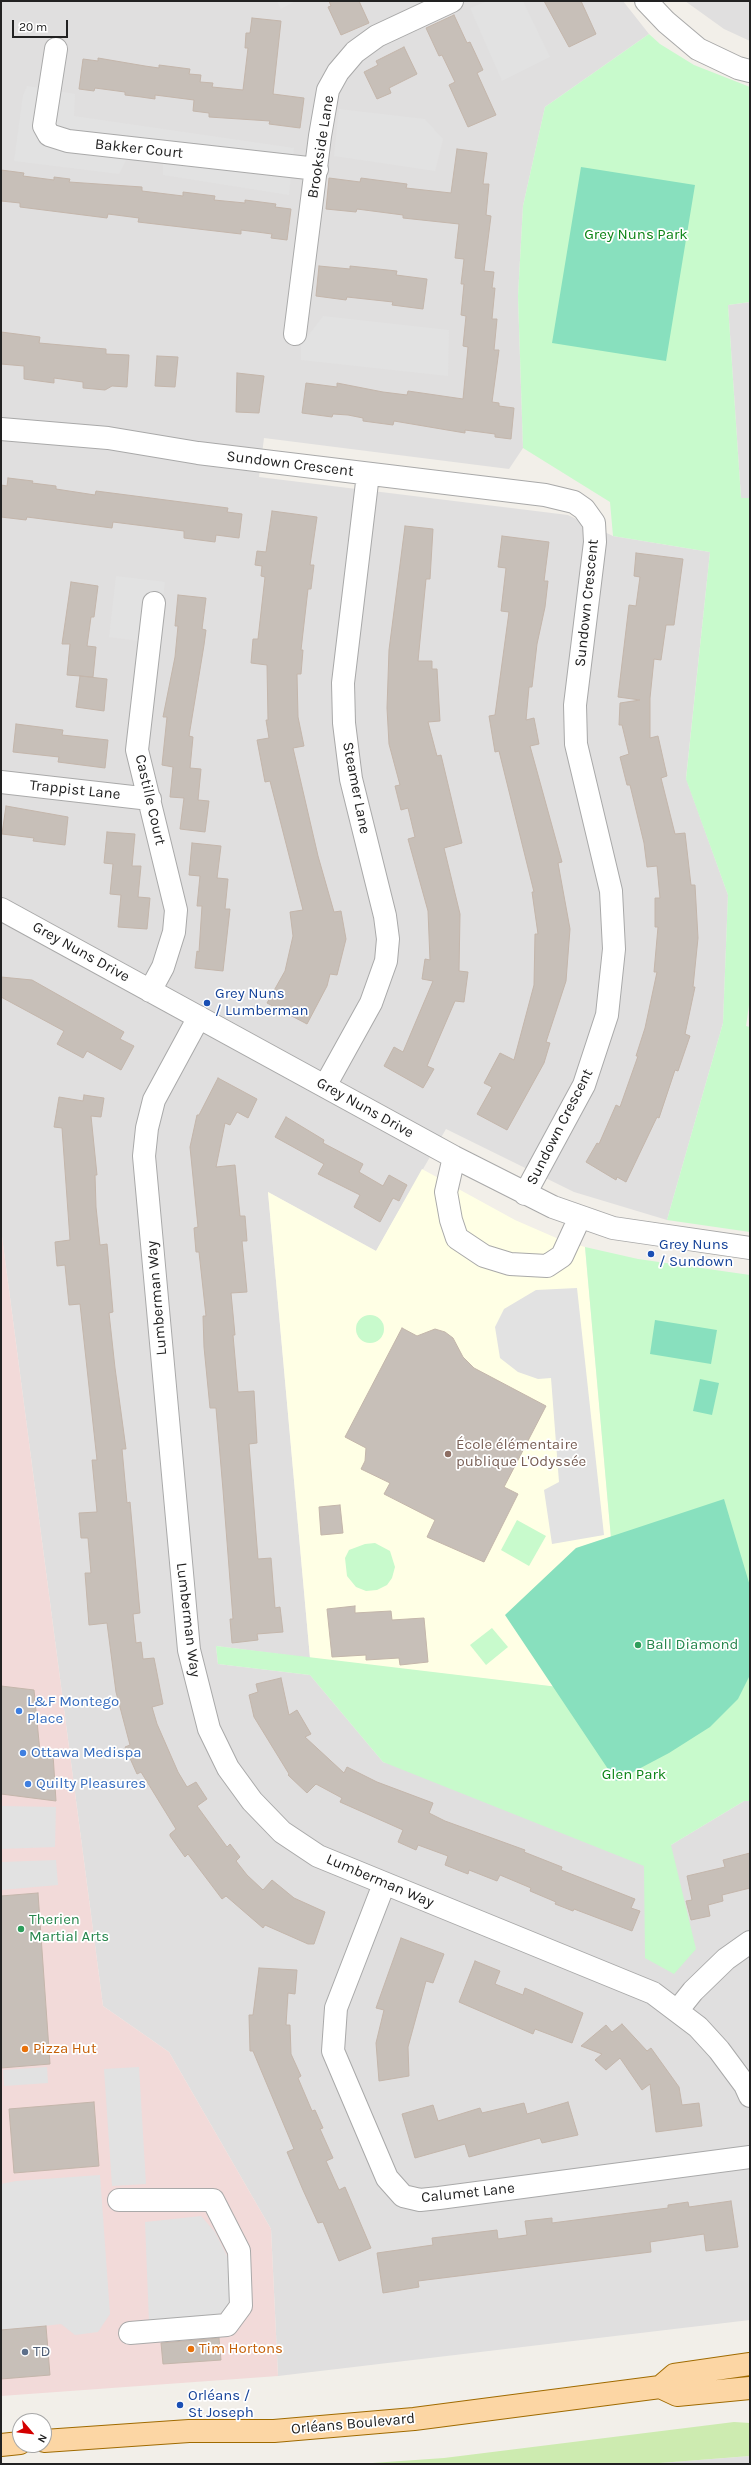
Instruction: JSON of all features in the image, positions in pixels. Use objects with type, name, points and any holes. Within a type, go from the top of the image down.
[{"type":"main road","points":[[750,2364],[674,2375],[660,2387],[678,2395],[750,2388]]},
{"type":"main road","name":"Orléans Boulevard","points":[[52,2440],[190,2431],[290,2430],[414,2419],[660,2387]]},
{"type":"main road","points":[[1,2445],[12,2444]]},
{"type":"street","name":"Brookside Lane","points":[[295,334],[328,90],[338,72],[355,52],[377,36],[452,1]]},
{"type":"street","points":[[646,1],[666,22],[698,49],[738,68],[750,71]]},
{"type":"street","name":"Bakker Court","points":[[56,49],[44,126],[49,135],[68,141],[317,169]]},
{"type":"street","name":"Sundown Crescent","points":[[1,429],[108,438],[198,453],[560,498],[574,502],[584,509],[594,523],[595,542],[575,705],[575,725],[576,744],[612,891],[614,949],[610,993],[601,1038],[584,1085],[525,1194]]},
{"type":"street","name":"Steamer Lane","points":[[325,1086],[371,1002],[386,961],[388,939],[386,916],[352,779],[344,723],[343,682],[368,474]]},
{"type":"street","name":"Castille Court","points":[[150,991],[163,967],[174,932],[176,910],[138,750],[154,603]]},
{"type":"street","name":"Trappist Lane","points":[[1,782],[150,799]]},
{"type":"street","name":"Grey Nuns Drive","points":[[1,909],[454,1157],[525,1194],[580,1217],[613,1228],[750,1248]]},
{"type":"street","name":"Lumberman Way","points":[[199,1017],[154,1100],[147,1128],[144,1156],[189,1650],[197,1688],[209,1729],[228,1768],[252,1801],[282,1832],[318,1856],[654,1993],[698,2027],[719,2050],[745,2085],[750,2096]]},
{"type":"street","points":[[454,1157],[446,1192],[451,1220],[457,1238],[484,1256],[510,1264],[547,1266],[562,1256],[580,1217]]},
{"type":"street","name":"Calumet Lane","points":[[384,1884],[338,2002],[333,2029],[333,2051],[387,2178],[403,2196],[420,2200],[433,2199],[750,2157]]},
{"type":"street","points":[[677,2011],[693,1991],[726,1959],[750,1942]]},
{"type":"street","points":[[119,2200],[213,2200],[239,2251],[241,2306],[226,2325],[130,2333]]},
{"type":"shaded area","points":[[1,1],[623,1],[649,34],[545,107],[523,206],[518,296],[523,448],[509,469],[264,438],[259,477],[568,515],[613,536],[710,552],[686,778],[728,895],[723,1023],[667,1220],[574,1192],[446,1129],[376,1251],[268,1192],[310,1658],[216,1646],[218,1664],[310,1675],[383,1762],[671,1845],[744,1801],[750,1801],[750,2320],[278,2376],[271,2229],[169,2052],[103,2006],[1,1229]]},
{"type":"shaded area","points":[[277,1],[296,1],[281,9]]},
{"type":"shaded area","points":[[488,1],[523,1],[550,57],[502,81],[470,8]]},
{"type":"shaded area","points":[[685,1],[750,1],[750,41],[724,29]]},
{"type":"shaded area","points":[[27,86],[75,94],[74,116],[294,148],[289,195],[163,175],[163,163],[127,158],[119,174],[14,161],[23,95]]},
{"type":"shaded area","points":[[339,109],[425,119],[443,139],[435,171],[334,156]]},
{"type":"shaded area","points":[[750,302],[750,498],[741,498],[728,305]]},
{"type":"shaded area","points":[[323,316],[449,330],[448,376],[301,360],[301,345]]},
{"type":"shaded area","points":[[116,576],[165,582],[157,643],[109,637]]},
{"type":"shaded area","name":"École élémentaire publique L'Odyssée","points":[[422,1169],[515,1220],[561,1240],[585,1247],[625,1695],[310,1658],[268,1192],[376,1251]]},
{"type":"shaded area","points":[[1,1229],[103,2006],[169,2052],[271,2229],[278,2376],[1,2396]]},
{"type":"shaded area","points":[[577,1288],[604,1535],[552,1544],[544,1490],[559,1482],[551,1378],[538,1379],[518,1372],[500,1358],[495,1327],[504,1309],[536,1290]]},
{"type":"shaded area","points":[[1,1806],[56,1807],[55,1847],[1,1849]]},
{"type":"shaded area","points":[[56,1860],[58,1885],[1,1890],[1,1862]]},
{"type":"shaded area","points":[[47,2067],[48,2083],[4,2086],[3,2070]]},
{"type":"shaded area","points":[[139,2067],[146,2184],[112,2186],[104,2069]]},
{"type":"shaded area","points":[[100,2175],[110,2314],[98,2332],[75,2335],[61,2324],[1,2331],[1,2184],[16,2181]]},
{"type":"shaded area","points":[[201,2216],[215,2232],[228,2258],[232,2307],[212,2318],[149,2322],[145,2222]]},
{"type":"shaded area","points":[[750,2456],[750,2464],[647,2464]]},
{"type":"green space","name":"Grey Nuns Park","points":[[649,34],[660,44],[694,65],[750,87],[750,302],[728,305],[741,498],[750,498],[750,998],[746,1026],[750,1027],[750,1232],[667,1220],[723,1023],[728,895],[686,779],[710,552],[613,536],[610,502],[523,448],[518,296],[523,206],[545,107]]},
{"type":"green space","points":[[581,167],[695,185],[666,361],[552,343]]},
{"type":"green space","name":"Glen Park","points":[[585,1247],[638,1259],[750,1275],[750,1801],[744,1801],[671,1845],[696,1949],[674,1974],[645,1958],[644,1866],[383,1762],[310,1675],[218,1664],[216,1646],[625,1695]]},
{"type":"green space","points":[[370,1315],[380,1319],[384,1329],[380,1339],[370,1343],[360,1339],[356,1329],[360,1319]]},
{"type":"green space","points":[[655,1320],[717,1330],[711,1364],[650,1354]]},
{"type":"green space","points":[[700,1379],[719,1383],[712,1415],[693,1411]]},
{"type":"green space","name":"Ball Diamond","points":[[724,1499],[750,1586],[750,1675],[738,1699],[710,1727],[669,1753],[616,1781],[505,1615],[576,1548]]},
{"type":"green space","points":[[517,1520],[546,1536],[529,1566],[501,1550]]},
{"type":"green space","points":[[375,1543],[390,1551],[395,1567],[392,1578],[387,1585],[377,1590],[366,1591],[356,1587],[347,1576],[345,1558],[349,1550],[365,1544]]},
{"type":"green space","points":[[492,1628],[508,1647],[486,1665],[470,1645]]},
{"type":"green space","points":[[734,2422],[750,2423],[750,2456],[647,2464],[358,2464],[444,2458]]},
{"type":"building","points":[[329,1],[359,1],[369,23],[341,35],[328,7],[331,6]]},
{"type":"building","points":[[544,1],[581,1],[596,34],[569,47]]},
{"type":"building","points":[[454,15],[467,43],[470,42],[483,70],[477,73],[496,115],[468,127],[449,85],[455,82],[442,55],[439,56],[426,28]]},
{"type":"building","points":[[252,18],[281,21],[273,94],[304,98],[300,128],[269,124],[270,121],[209,117],[209,113],[193,111],[194,100],[155,95],[155,99],[125,95],[125,92],[95,88],[94,91],[79,89],[83,59],[98,61],[98,58],[159,68],[159,65],[190,69],[189,74],[201,75],[200,82],[213,83],[212,87],[243,90],[248,48],[245,48],[246,33],[250,33]]},
{"type":"building","points":[[404,47],[417,74],[389,88],[391,93],[377,99],[364,72],[378,65],[376,61]]},
{"type":"building","points":[[457,149],[487,153],[483,184],[489,184],[486,215],[491,216],[484,271],[494,272],[492,288],[495,288],[492,319],[497,319],[494,350],[499,350],[492,402],[499,403],[499,406],[514,408],[511,439],[495,437],[495,434],[465,430],[465,433],[394,421],[393,425],[363,421],[363,418],[348,415],[333,414],[332,417],[302,413],[306,383],[337,387],[337,383],[383,392],[407,395],[408,391],[463,399],[468,347],[463,346],[466,316],[461,315],[464,284],[461,284],[464,259],[455,258],[459,224],[403,218],[403,215],[357,209],[356,212],[326,209],[329,178],[360,182],[361,178],[407,184],[406,188],[451,193]]},
{"type":"building","points":[[1,170],[24,173],[23,176],[54,180],[54,177],[70,179],[69,182],[142,187],[142,191],[183,196],[183,192],[215,196],[214,200],[245,203],[245,200],[276,204],[275,207],[291,209],[287,240],[271,238],[272,234],[241,230],[241,234],[138,222],[139,218],[108,214],[107,218],[20,207],[20,203],[1,201]]},
{"type":"building","points":[[319,266],[350,269],[350,266],[397,271],[396,275],[427,279],[423,309],[392,305],[393,302],[347,297],[346,300],[316,296]]},
{"type":"building","points":[[1,332],[40,337],[39,343],[106,349],[106,354],[129,355],[127,387],[112,386],[105,390],[83,388],[83,382],[54,378],[54,383],[24,379],[24,366],[1,364]]},
{"type":"building","points":[[157,356],[178,357],[175,387],[155,386]]},
{"type":"building","points":[[237,373],[264,376],[259,413],[236,412]]},
{"type":"building","points":[[8,478],[33,481],[32,483],[56,486],[56,489],[95,495],[96,491],[228,508],[227,512],[242,514],[239,538],[216,535],[215,542],[184,538],[184,531],[113,522],[112,528],[27,517],[26,520],[1,517],[1,485],[7,486]]},
{"type":"building","points":[[272,511],[317,517],[310,565],[314,565],[311,589],[308,589],[301,650],[303,650],[301,674],[297,674],[298,717],[304,746],[293,748],[318,856],[334,912],[341,911],[346,939],[337,975],[330,974],[327,986],[307,1024],[267,1003],[285,971],[293,936],[290,912],[303,910],[270,781],[265,782],[257,740],[269,738],[266,720],[268,720],[267,665],[251,663],[253,639],[258,639],[265,577],[261,576],[262,566],[255,565],[257,551],[266,552]]},
{"type":"building","points":[[405,526],[433,529],[430,579],[426,579],[418,661],[432,661],[432,669],[437,669],[440,721],[428,722],[437,756],[441,755],[462,843],[444,848],[460,914],[459,971],[468,972],[464,1002],[455,1001],[427,1066],[434,1069],[423,1088],[384,1066],[394,1047],[403,1052],[433,981],[422,979],[425,959],[430,960],[428,911],[408,839],[415,837],[408,808],[401,810],[395,786],[400,785],[389,744],[387,708],[389,650]]},
{"type":"building","points":[[502,536],[549,542],[544,581],[548,581],[545,607],[537,644],[532,687],[529,687],[526,720],[534,718],[539,744],[530,746],[562,862],[558,863],[570,929],[566,981],[546,1042],[550,1043],[544,1063],[507,1130],[477,1114],[492,1087],[484,1083],[500,1053],[514,1060],[534,985],[535,934],[538,934],[532,892],[534,892],[499,751],[495,752],[489,716],[495,715],[509,612],[501,611],[506,568],[498,567]]},
{"type":"building","points":[[636,553],[683,559],[674,625],[666,625],[661,660],[654,659],[650,698],[650,738],[658,736],[667,776],[661,778],[675,834],[685,833],[691,885],[695,885],[698,938],[693,987],[695,987],[685,1034],[690,1036],[678,1071],[675,1070],[659,1118],[657,1117],[626,1182],[617,1177],[616,1180],[586,1162],[597,1143],[599,1144],[616,1105],[620,1107],[638,1056],[636,1056],[645,1028],[657,972],[654,972],[658,927],[655,927],[655,898],[660,898],[657,866],[647,867],[644,843],[630,785],[627,785],[620,757],[629,754],[622,725],[619,725],[620,703],[640,700],[618,697],[629,605],[636,606],[640,577],[634,576]]},
{"type":"building","points":[[71,582],[98,586],[94,617],[91,617],[87,646],[96,647],[93,677],[67,675],[70,644],[62,644]]},
{"type":"building","points":[[178,595],[206,598],[202,629],[206,630],[189,736],[193,737],[190,768],[201,769],[198,800],[209,801],[205,832],[180,829],[184,798],[170,797],[173,767],[162,765],[167,717],[163,717],[175,657],[178,626],[175,626]]},
{"type":"building","points":[[80,676],[107,679],[104,711],[76,707]]},
{"type":"building","points":[[16,724],[63,730],[62,735],[108,740],[105,768],[58,762],[59,757],[13,752]]},
{"type":"building","points":[[6,806],[68,817],[65,845],[33,841],[34,838],[2,834]]},
{"type":"building","points":[[107,832],[135,834],[132,866],[141,866],[138,897],[150,898],[147,929],[118,927],[121,895],[110,894],[113,864],[104,863]]},
{"type":"building","points":[[192,843],[221,846],[217,878],[228,879],[225,909],[230,909],[223,971],[195,968],[197,951],[199,952],[202,906],[197,906],[200,876],[189,875]]},
{"type":"building","points":[[1,977],[32,980],[124,1032],[120,1039],[134,1046],[121,1070],[87,1051],[83,1058],[57,1044],[64,1031],[1,997]]},
{"type":"building","points":[[218,1078],[257,1099],[248,1118],[237,1112],[230,1125],[225,1123],[216,1167],[235,1165],[240,1216],[245,1216],[247,1241],[242,1241],[247,1292],[231,1293],[238,1392],[254,1391],[257,1443],[249,1444],[258,1559],[271,1558],[275,1608],[280,1607],[283,1632],[257,1634],[258,1640],[232,1643],[230,1619],[233,1619],[223,1490],[216,1408],[210,1408],[204,1347],[203,1316],[206,1316],[199,1252],[196,1252],[194,1228],[198,1227],[190,1147],[197,1115],[199,1115]]},
{"type":"building","points":[[84,1095],[104,1098],[101,1117],[91,1116],[97,1175],[95,1175],[96,1207],[100,1245],[107,1244],[113,1312],[109,1313],[126,1449],[122,1449],[127,1503],[130,1502],[140,1613],[133,1614],[136,1643],[141,1642],[143,1659],[154,1658],[163,1704],[152,1707],[157,1724],[178,1772],[187,1787],[196,1782],[207,1799],[197,1806],[227,1847],[230,1844],[240,1857],[236,1861],[247,1875],[263,1890],[272,1880],[294,1898],[325,1912],[314,1944],[308,1944],[265,1925],[263,1928],[226,1896],[222,1899],[188,1854],[185,1857],[170,1836],[170,1834],[176,1829],[141,1772],[137,1774],[125,1747],[130,1745],[116,1692],[107,1623],[89,1625],[85,1573],[91,1573],[88,1538],[81,1538],[79,1513],[97,1512],[92,1460],[97,1460],[80,1304],[69,1305],[65,1265],[57,1266],[55,1242],[70,1240],[62,1128],[54,1127],[59,1097],[83,1101]]},
{"type":"building","points":[[286,1117],[324,1140],[323,1143],[363,1164],[359,1172],[383,1186],[389,1175],[407,1185],[399,1201],[393,1198],[380,1222],[354,1207],[360,1195],[318,1174],[324,1164],[275,1137]]},
{"type":"building","points":[[402,1328],[417,1336],[435,1329],[445,1332],[453,1338],[463,1357],[474,1368],[546,1406],[504,1487],[518,1494],[484,1562],[427,1537],[435,1520],[384,1494],[390,1483],[361,1469],[365,1461],[366,1448],[345,1437]]},
{"type":"building","points":[[340,1505],[343,1533],[321,1535],[319,1507]]},
{"type":"building","points":[[355,1606],[355,1613],[391,1611],[392,1620],[424,1618],[428,1662],[400,1665],[399,1658],[366,1660],[366,1655],[332,1657],[327,1609]]},
{"type":"building","points":[[281,1678],[289,1715],[297,1710],[311,1734],[305,1737],[344,1773],[347,1767],[377,1782],[433,1803],[429,1813],[445,1821],[525,1850],[524,1852],[562,1867],[561,1870],[635,1899],[631,1908],[640,1911],[632,1931],[574,1909],[573,1911],[555,1904],[556,1902],[530,1891],[531,1888],[500,1875],[497,1881],[469,1870],[468,1874],[445,1865],[448,1856],[418,1845],[416,1850],[398,1842],[403,1830],[340,1802],[342,1798],[316,1784],[307,1793],[288,1775],[289,1774],[254,1717],[249,1695],[258,1692],[256,1684]]},
{"type":"building","points":[[1,1686],[34,1690],[40,1752],[53,1754],[56,1801],[1,1794]]},
{"type":"building","points":[[750,1853],[750,1888],[722,1895],[723,1901],[708,1905],[710,1916],[691,1920],[686,1901],[692,1900],[687,1876],[725,1867],[723,1860]]},
{"type":"building","points":[[38,1893],[50,2064],[1,2068],[1,1896]]},
{"type":"building","points":[[401,1938],[444,1954],[433,1983],[426,1981],[408,2047],[409,2076],[379,2081],[376,2043],[384,2010],[376,2008]]},
{"type":"building","points":[[475,1961],[500,1971],[495,1984],[523,1995],[525,1988],[583,2013],[572,2043],[535,2029],[533,2034],[459,2002]]},
{"type":"building","points":[[259,1968],[297,1970],[295,1994],[288,1993],[286,2025],[290,2025],[291,2054],[301,2076],[298,2078],[312,2111],[315,2110],[323,2128],[320,2129],[333,2158],[326,2161],[339,2190],[345,2187],[371,2248],[339,2261],[323,2222],[318,2223],[303,2190],[287,2152],[294,2149],[253,2051],[250,2051],[249,2015],[253,2015]]},
{"type":"building","points":[[622,2024],[647,2051],[651,2048],[679,2087],[682,2105],[699,2103],[702,2126],[656,2132],[650,2084],[642,2090],[620,2058],[606,2070],[595,2060],[602,2054],[581,2046],[606,2025],[612,2032]]},
{"type":"building","points":[[94,2102],[99,2166],[14,2173],[9,2109]]},
{"type":"building","points":[[568,2102],[578,2135],[542,2143],[540,2138],[469,2157],[465,2144],[415,2158],[402,2114],[433,2105],[438,2121],[480,2108],[482,2113],[524,2103],[527,2114]]},
{"type":"building","points":[[731,2201],[738,2247],[706,2251],[704,2234],[650,2242],[651,2252],[418,2281],[419,2287],[383,2293],[377,2253],[433,2245],[432,2238],[497,2230],[498,2239],[527,2235],[525,2221],[552,2218],[552,2223],[668,2208],[668,2205],[688,2202],[689,2207]]},
{"type":"building","name":"TD","points":[[46,2326],[50,2375],[1,2379],[1,2330]]},
{"type":"building","name":"Tim Hortons","points":[[219,2338],[221,2360],[163,2364],[161,2343]]},
{"type":"place","name":"Grey Nuns / Lumberman","points":[[207,1003]]},
{"type":"place","name":"Grey Nuns / Sundown","points":[[651,1254]]},
{"type":"place","name":"École élémentaire publique L'Odyssée","points":[[448,1454]]},
{"type":"place","name":"Ball Diamond","points":[[638,1645]]},
{"type":"place","name":"L&F Montego Place","points":[[19,1711]]},
{"type":"place","name":"Ottawa Medispa","points":[[23,1753]]},
{"type":"place","name":"Quilty Pleasures","points":[[28,1784]]},
{"type":"place","name":"Therien Martial Arts","points":[[21,1929]]},
{"type":"place","name":"Pizza Hut","points":[[25,2049]]},
{"type":"place","name":"Tim Hortons","points":[[191,2349]]},
{"type":"place","name":"TD","points":[[25,2352]]},
{"type":"place","name":"Orléans / St Joseph","points":[[180,2405]]}]
